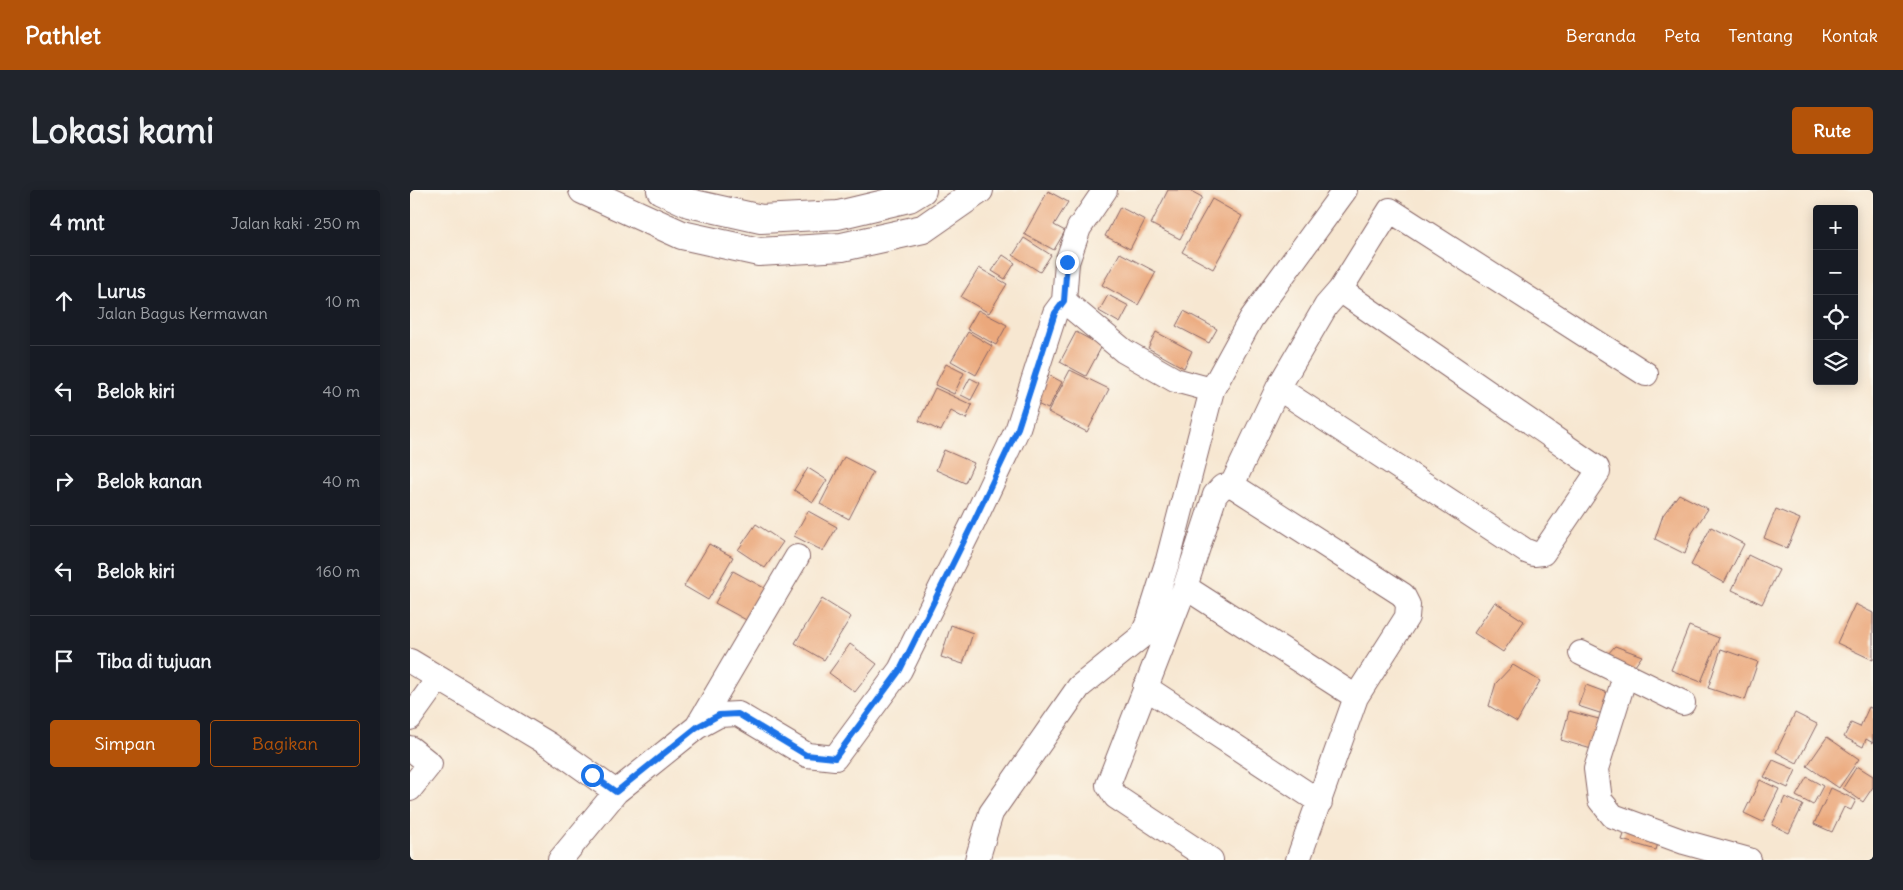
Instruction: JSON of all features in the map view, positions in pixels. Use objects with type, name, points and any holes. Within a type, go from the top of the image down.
[{"type":"highway","points":[[583,190],[682,234],[759,252],[842,247],[923,229],[979,190]]},
{"type":"highway","points":[[661,190],[689,203],[761,219],[838,215],[910,198],[922,190]]},
{"type":"street","points":[[560,860],[616,792],[697,727],[719,715],[738,714],[806,755],[835,758],[900,670],[1018,428],[1055,313],[1064,301],[1067,262],[1078,228],[1105,190]]},
{"type":"street","points":[[977,860],[991,813],[1079,687],[1142,636],[1168,560],[1212,390],[1251,319],[1345,190]]},
{"type":"street","points":[[1232,485],[1278,388],[1326,306],[1340,290],[1390,210],[1646,374]]},
{"type":"street","points":[[1278,388],[1526,551],[1534,554],[1542,553],[1598,472],[1597,468],[1340,290]]},
{"type":"street","points":[[1064,301],[1124,351],[1175,380],[1212,390]]},
{"type":"street","points":[[1211,860],[1116,797],[1108,785],[1185,587],[1215,495],[1222,487],[1232,485],[1403,595],[1408,605],[1407,617],[1356,697],[1298,860]]},
{"type":"street","points":[[697,727],[797,557]]},
{"type":"street","points":[[1185,587],[1356,697]]},
{"type":"street","points":[[1581,653],[1683,704]]},
{"type":"street","points":[[410,661],[550,746],[616,792]]},
{"type":"street","points":[[1625,676],[1596,769],[1600,800],[1613,816],[1680,851],[1749,860]]},
{"type":"street","points":[[410,718],[438,678]]},
{"type":"street","points":[[1145,687],[1320,802]]},
{"type":"street","points":[[410,748],[430,764],[410,790]]},
{"type":"building","points":[[1168,190],[1189,190],[1202,197],[1180,239],[1151,224]]},
{"type":"building","points":[[1048,191],[1068,202],[1054,225],[1065,231],[1054,250],[1024,234]]},
{"type":"building","points":[[1212,199],[1242,216],[1213,269],[1182,252]]},
{"type":"building","points":[[1120,207],[1145,220],[1130,249],[1105,236]]},
{"type":"building","points":[[1024,238],[1051,255],[1040,272],[1013,255]]},
{"type":"building","points":[[1120,253],[1156,272],[1138,305],[1102,285]]},
{"type":"building","points":[[1003,255],[1015,263],[1005,279],[992,271]]},
{"type":"building","points":[[979,268],[1007,284],[989,313],[961,297]]},
{"type":"building","points":[[1108,295],[1129,306],[1120,323],[1099,311]]},
{"type":"building","points":[[978,310],[1007,325],[996,345],[967,329]]},
{"type":"building","points":[[1184,311],[1217,329],[1209,343],[1176,326]]},
{"type":"building","points":[[968,332],[992,346],[976,375],[951,361]]},
{"type":"building","points":[[1076,332],[1102,346],[1086,376],[1060,362]]},
{"type":"building","points":[[1156,332],[1192,351],[1184,368],[1148,348]]},
{"type":"building","points":[[946,364],[964,373],[954,394],[935,385]]},
{"type":"building","points":[[1070,370],[1109,389],[1087,432],[1048,412]]},
{"type":"building","points":[[1049,375],[1062,382],[1048,409],[1035,403]]},
{"type":"building","points":[[970,378],[980,383],[971,400],[961,395]]},
{"type":"building","points":[[935,388],[972,405],[966,419],[951,411],[941,431],[919,421]]},
{"type":"building","points":[[944,450],[974,463],[965,483],[936,470]]},
{"type":"building","points":[[844,457],[873,472],[849,519],[820,504]]},
{"type":"building","points":[[808,468],[827,480],[813,502],[794,490]]},
{"type":"building","points":[[1679,494],[1708,509],[1692,533],[1685,554],[1655,539],[1663,515]]},
{"type":"building","points":[[1776,509],[1800,519],[1787,548],[1764,538]]},
{"type":"building","points":[[808,511],[837,527],[823,551],[794,536]]},
{"type":"building","points":[[756,524],[783,542],[765,568],[738,550]]},
{"type":"building","points":[[1711,527],[1744,544],[1724,583],[1691,565]]},
{"type":"building","points":[[709,544],[733,557],[708,600],[684,586]]},
{"type":"building","points":[[1748,555],[1779,570],[1762,604],[1732,590]]},
{"type":"building","points":[[733,571],[768,590],[750,622],[715,603]]},
{"type":"building","points":[[822,599],[851,617],[824,660],[795,643]]},
{"type":"building","points":[[1495,602],[1524,621],[1503,652],[1474,633]]},
{"type":"building","points":[[1855,604],[1873,613],[1873,660],[1837,643]]},
{"type":"building","points":[[951,625],[973,633],[963,664],[941,657]]},
{"type":"building","points":[[1689,626],[1719,638],[1701,682],[1671,670]]},
{"type":"building","points":[[850,644],[877,664],[855,692],[829,673]]},
{"type":"building","points":[[1615,646],[1642,656],[1630,673],[1607,655]]},
{"type":"building","points":[[1721,649],[1758,662],[1745,700],[1708,688]]},
{"type":"building","points":[[1513,665],[1540,681],[1517,722],[1489,706],[1496,683]]},
{"type":"building","points":[[1586,685],[1616,696],[1609,716],[1578,706]]},
{"type":"building","points":[[1869,707],[1873,709],[1873,743],[1866,739],[1863,747],[1844,737],[1851,723],[1860,727]]},
{"type":"building","points":[[1569,711],[1606,721],[1598,751],[1561,740]]},
{"type":"building","points":[[1795,713],[1817,724],[1797,763],[1776,752]]},
{"type":"building","points":[[1827,737],[1859,759],[1839,788],[1807,766]]},
{"type":"building","points":[[1773,760],[1796,770],[1788,788],[1764,777]]},
{"type":"building","points":[[1857,766],[1873,776],[1873,787],[1863,802],[1843,788]]},
{"type":"building","points":[[1807,777],[1823,786],[1813,805],[1796,796]]},
{"type":"building","points":[[1760,780],[1779,789],[1763,822],[1744,813]]},
{"type":"building","points":[[1831,788],[1856,800],[1851,810],[1844,807],[1832,832],[1814,824]]},
{"type":"building","points":[[1785,797],[1803,805],[1789,833],[1772,825]]},
{"type":"building","points":[[1627,826],[1660,837],[1656,850],[1622,840]]},
{"type":"route","points":[[592,775],[616,792],[697,727],[719,715],[738,714],[806,755],[835,758],[900,670],[1018,428],[1055,313],[1064,301],[1067,262]]}]
